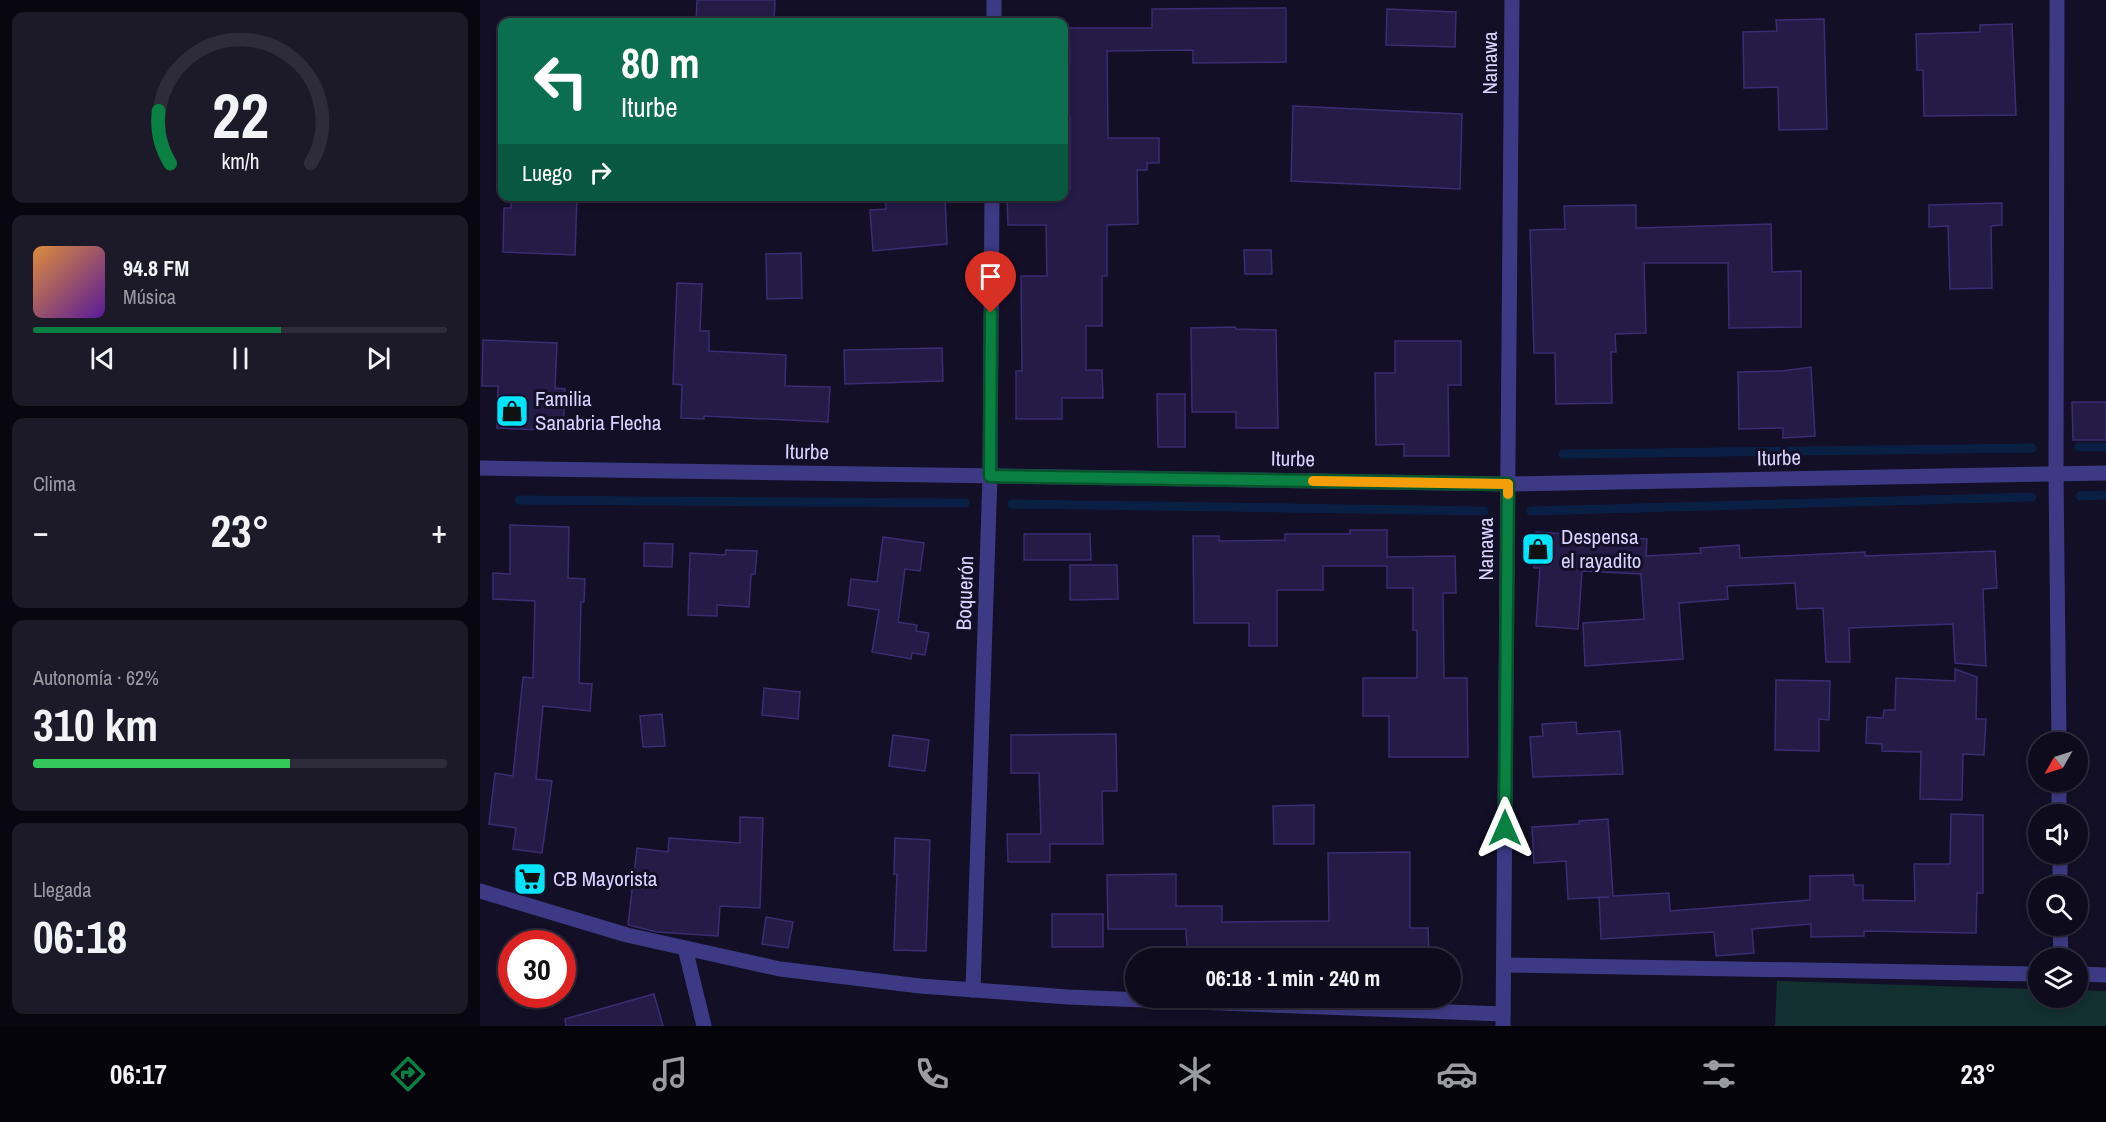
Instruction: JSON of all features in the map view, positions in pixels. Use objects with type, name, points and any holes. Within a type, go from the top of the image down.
[{"type":"street","points":[[994,0],[994,18]]},
{"type":"street","name":"Nanawa","points":[[1503,1020],[1512,0]]},
{"type":"street","points":[[2057,0],[2056,474],[2059,732]]},
{"type":"street","name":"Boquerón","points":[[973,990],[990,476],[992,201]]},
{"type":"street","name":"Iturbe","points":[[480,468],[1508,484],[2106,472]]},
{"type":"street","points":[[480,891],[627,935],[780,969],[920,986],[1068,997],[1503,1020]]},
{"type":"street","points":[[685,948],[704,1026]]},
{"type":"street","points":[[1504,966],[2028,974]]},
{"type":"street","points":[[2088,974],[2106,975]]},
{"type":"green space","points":[[1777,981],[2028,989],[2028,1008],[2088,1008],[2088,990],[2106,991],[2106,1026],[1775,1026]]},
{"type":"building","points":[[697,0],[775,0],[774,18],[696,18]]},
{"type":"building","points":[[1286,8],[1286,62],[1193,63],[1193,50],[1107,51],[1108,138],[1159,138],[1159,163],[1147,163],[1147,170],[1137,170],[1138,224],[1107,225],[1107,276],[1102,276],[1102,326],[1086,326],[1086,370],[1102,370],[1103,398],[1062,398],[1062,419],[1016,419],[1016,371],[1022,371],[1021,276],[1047,276],[1046,225],[1008,225],[1007,201],[1068,201],[1068,189],[1070,189],[1069,28],[1152,28],[1152,9]]},
{"type":"building","points":[[1387,9],[1456,12],[1455,47],[1386,45]]},
{"type":"building","points":[[1824,19],[1827,129],[1779,130],[1778,87],[1744,88],[1743,32],[1777,31],[1776,20]]},
{"type":"building","points":[[2012,24],[2016,115],[1924,116],[1923,70],[1917,70],[1916,34],[1980,32],[1980,25]]},
{"type":"building","points":[[1293,106],[1462,114],[1460,189],[1291,181]]},
{"type":"building","points":[[511,201],[577,201],[575,255],[503,252],[504,208],[511,208]]},
{"type":"building","points":[[885,201],[945,201],[947,244],[873,251],[870,210],[886,209]]},
{"type":"building","points":[[2002,203],[2002,225],[1991,226],[1992,288],[1950,289],[1948,226],[1929,227],[1929,205]]},
{"type":"building","points":[[1636,205],[1636,228],[1771,224],[1772,272],[1801,271],[1801,327],[1729,328],[1728,263],[1644,263],[1646,333],[1615,334],[1616,352],[1611,352],[1612,403],[1556,404],[1555,353],[1534,353],[1530,230],[1565,229],[1564,206]]},
{"type":"building","points":[[1244,250],[1271,250],[1272,274],[1245,274]]},
{"type":"building","points":[[801,253],[802,298],[767,299],[766,254]]},
{"type":"building","points":[[677,283],[702,284],[700,331],[709,331],[709,351],[786,355],[785,386],[830,387],[828,422],[704,416],[704,419],[681,418],[682,385],[673,384]]},
{"type":"building","points":[[1235,327],[1236,329],[1276,330],[1278,428],[1236,428],[1236,412],[1192,412],[1191,328]]},
{"type":"building","points":[[483,340],[557,343],[555,388],[565,389],[563,431],[497,428],[498,386],[482,386]]},
{"type":"building","points":[[1395,341],[1461,341],[1461,385],[1448,385],[1449,456],[1404,456],[1404,444],[1376,445],[1375,373],[1395,373]]},
{"type":"building","points":[[942,348],[943,381],[845,384],[844,350]]},
{"type":"building","points":[[1811,367],[1815,436],[1783,438],[1783,428],[1739,429],[1738,372],[1782,371]]},
{"type":"building","points":[[1157,394],[1185,394],[1185,447],[1158,447]]},
{"type":"building","points":[[2072,402],[2106,402],[2106,440],[2073,440]]},
{"type":"building","points":[[510,525],[569,527],[568,578],[585,579],[584,602],[581,602],[579,683],[592,684],[590,711],[543,706],[536,779],[552,781],[542,853],[513,849],[516,828],[489,824],[495,773],[513,776],[523,677],[533,678],[535,601],[493,599],[493,573],[510,574]]},
{"type":"building","points":[[1350,530],[1387,530],[1387,557],[1455,556],[1456,593],[1443,593],[1444,678],[1467,678],[1468,757],[1389,757],[1389,716],[1363,716],[1363,678],[1417,678],[1417,630],[1413,630],[1413,588],[1387,588],[1387,566],[1323,566],[1323,590],[1277,590],[1277,646],[1249,646],[1249,623],[1194,623],[1193,536],[1219,536],[1219,541],[1285,540],[1285,534],[1350,534]]},
{"type":"building","points":[[1536,532],[1647,539],[1646,556],[1701,553],[1700,548],[1739,545],[1740,558],[1865,552],[1865,556],[1995,551],[1997,588],[1983,589],[1986,666],[1955,663],[1953,624],[1849,628],[1850,662],[1826,662],[1823,608],[1797,609],[1795,583],[1727,586],[1728,599],[1679,603],[1683,659],[1585,666],[1583,623],[1644,619],[1641,574],[1582,571],[1578,629],[1536,626],[1540,568],[1534,568]]},
{"type":"building","points":[[1024,534],[1090,534],[1091,560],[1024,560]]},
{"type":"building","points":[[883,537],[924,543],[920,571],[905,569],[898,622],[917,625],[916,631],[929,633],[925,655],[912,653],[911,659],[872,652],[879,610],[848,605],[851,579],[877,582]]},
{"type":"building","points":[[644,543],[673,544],[672,567],[644,566]]},
{"type":"building","points":[[726,550],[757,551],[755,574],[751,574],[749,607],[717,605],[717,616],[688,615],[690,553],[725,555]]},
{"type":"building","points":[[1070,565],[1117,565],[1118,599],[1070,600]]},
{"type":"building","points":[[1955,669],[1977,677],[1976,719],[1986,719],[1984,755],[1963,754],[1962,800],[1920,799],[1921,752],[1882,751],[1882,744],[1866,743],[1867,717],[1883,718],[1884,710],[1895,710],[1896,678],[1955,681]]},
{"type":"building","points":[[1776,680],[1830,681],[1829,720],[1819,719],[1819,751],[1775,750]]},
{"type":"building","points":[[764,688],[800,692],[798,719],[762,715]]},
{"type":"building","points":[[662,714],[665,746],[643,747],[640,716]]},
{"type":"building","points":[[1576,722],[1577,734],[1620,731],[1623,774],[1533,777],[1530,737],[1543,736],[1542,724]]},
{"type":"building","points":[[1116,734],[1117,791],[1102,791],[1103,844],[1050,844],[1050,862],[1008,862],[1007,834],[1041,834],[1039,773],[1011,773],[1011,735]]},
{"type":"building","points":[[893,735],[929,740],[925,771],[889,766]]},
{"type":"building","points":[[1314,805],[1314,844],[1274,844],[1273,806]]},
{"type":"building","points":[[1951,814],[1983,815],[1983,893],[1977,893],[1976,933],[1864,931],[1864,936],[1811,937],[1811,924],[1752,929],[1754,953],[1716,956],[1714,932],[1601,939],[1599,897],[1568,899],[1566,861],[1534,863],[1532,827],[1579,824],[1579,821],[1608,819],[1613,896],[1669,893],[1670,911],[1810,900],[1810,876],[1853,875],[1854,885],[1863,885],[1863,900],[1915,901],[1914,864],[1950,864]]},
{"type":"building","points":[[740,817],[763,818],[760,908],[720,906],[718,936],[657,932],[628,925],[637,848],[668,852],[669,838],[740,843]]},
{"type":"building","points":[[895,838],[930,840],[926,951],[894,950],[897,874],[894,874]]},
{"type":"building","points":[[1410,852],[1410,928],[1428,928],[1429,948],[1187,948],[1186,929],[1108,929],[1107,875],[1176,874],[1176,906],[1222,906],[1222,922],[1329,921],[1328,853]]},
{"type":"building","points":[[1052,914],[1103,914],[1103,947],[1052,947]]},
{"type":"building","points":[[766,917],[793,922],[788,948],[762,944]]},
{"type":"building","points":[[654,994],[663,1026],[566,1026],[565,1019]]},
{"type":"waterway","points":[[2079,447],[2106,447]]},
{"type":"waterway","points":[[1563,454],[2032,448]]},
{"type":"waterway","points":[[2080,496],[2106,495]]},
{"type":"waterway","points":[[1531,511],[2032,497]]},
{"type":"waterway","points":[[519,500],[965,503]]},
{"type":"waterway","points":[[1012,504],[1484,511]]},
{"type":"slow traffic","points":[[1313,481],[1508,484],[1508,494]]},
{"type":"place","name":"Familia Sanabria Flecha","points":[[512,411]]},
{"type":"place","name":"Despensa el rayadito","points":[[1538,549]]},
{"type":"place","name":"CB Mayorista","points":[[530,879]]},
{"type":"route","points":[[991,313],[990,476],[1508,484],[1505,828]]}]
